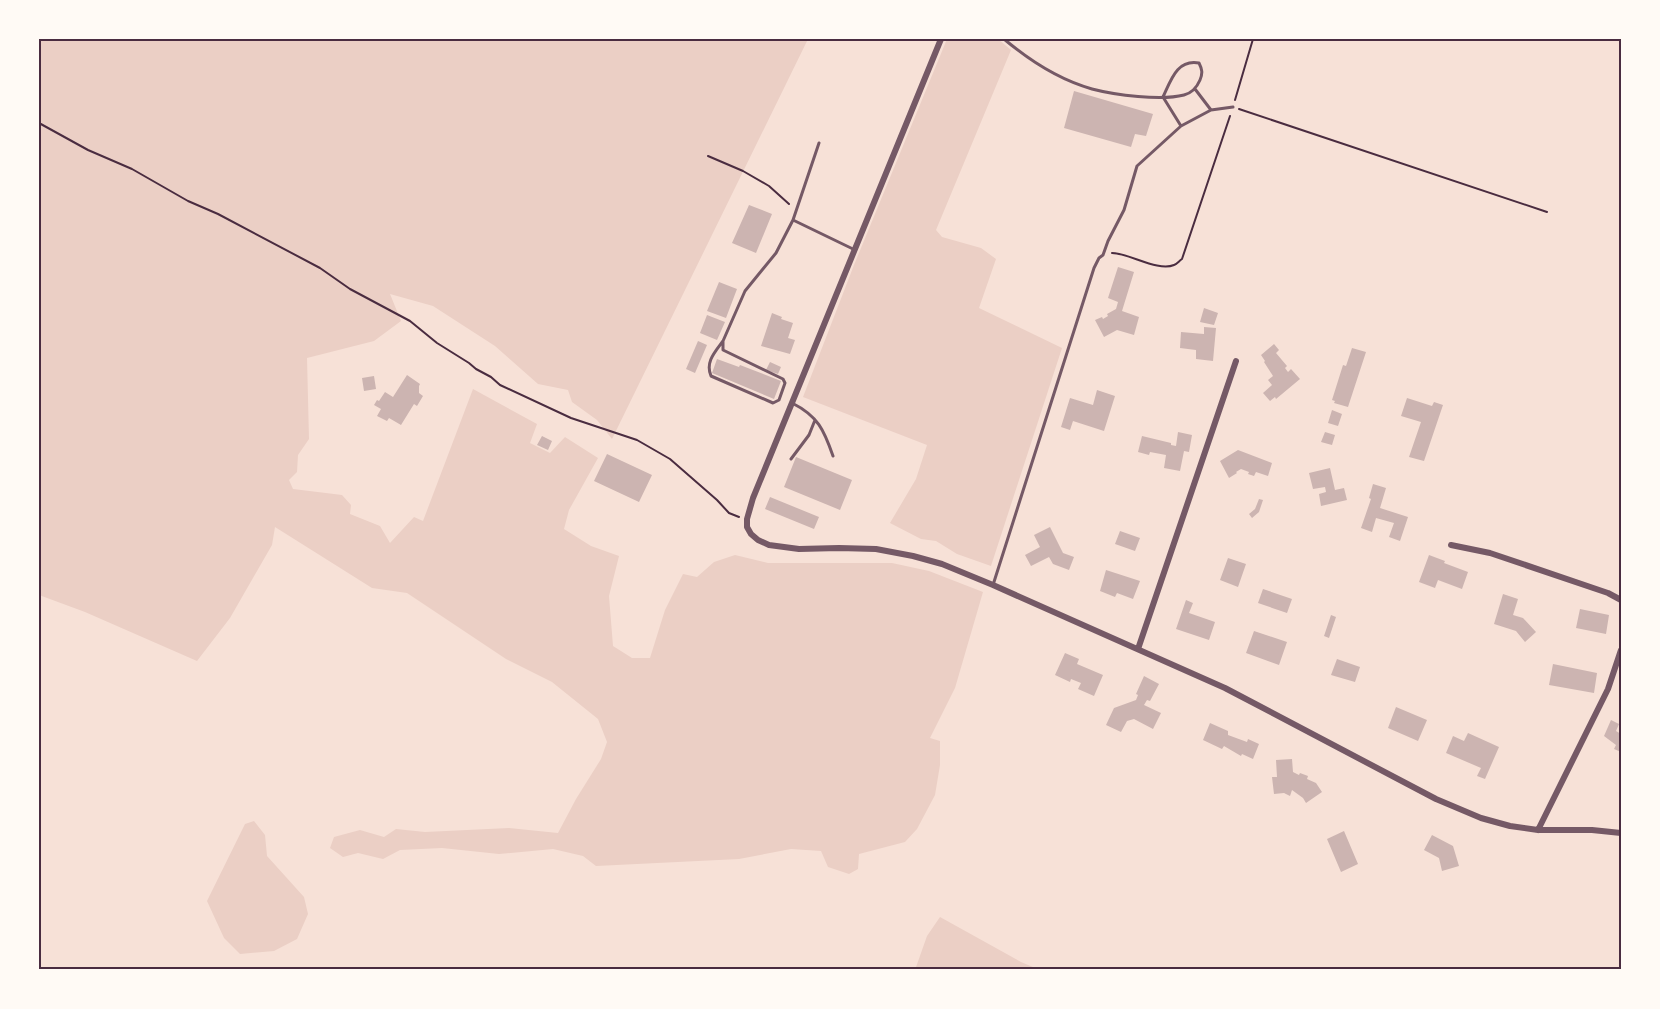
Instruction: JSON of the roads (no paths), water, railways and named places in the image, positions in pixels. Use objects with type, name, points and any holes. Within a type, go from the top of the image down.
[{"type":"street","points":[[941,39],[753,498],[747,519],[747,527],[751,534],[769,545],[799,549],[857,548],[892,551],[942,564],[1225,688],[1436,799],[1481,818],[1510,826],[1538,830],[1621,833]]},
{"type":"street","points":[[1138,649],[1236,361]]},
{"type":"street","points":[[1450,545],[1490,553],[1608,593],[1621,600]]},
{"type":"street","points":[[1538,830],[1608,689],[1621,650]]},
{"type":"lane","points":[[1004,39],[1048,71],[1092,89],[1132,97],[1163,97],[1186,95],[1195,89],[1202,77],[1199,63],[1191,61],[1182,64],[1176,70],[1163,97]]},
{"type":"lane","points":[[1195,89],[1211,110]]},
{"type":"lane","points":[[1163,97],[1181,126]]},
{"type":"lane","points":[[993,585],[1094,268],[1103,255],[1124,210],[1137,166],[1181,126],[1211,110],[1233,107]]},
{"type":"lane","points":[[723,341],[723,350],[783,379],[785,383],[779,400],[773,403],[711,376],[708,370],[712,355],[723,341],[745,291],[776,253],[793,220],[819,143]]},
{"type":"lane","points":[[793,220],[855,250]]},
{"type":"lane","points":[[792,403],[807,410],[824,431],[833,456]]},
{"type":"lane","points":[[791,459],[809,435],[815,420]]}]
